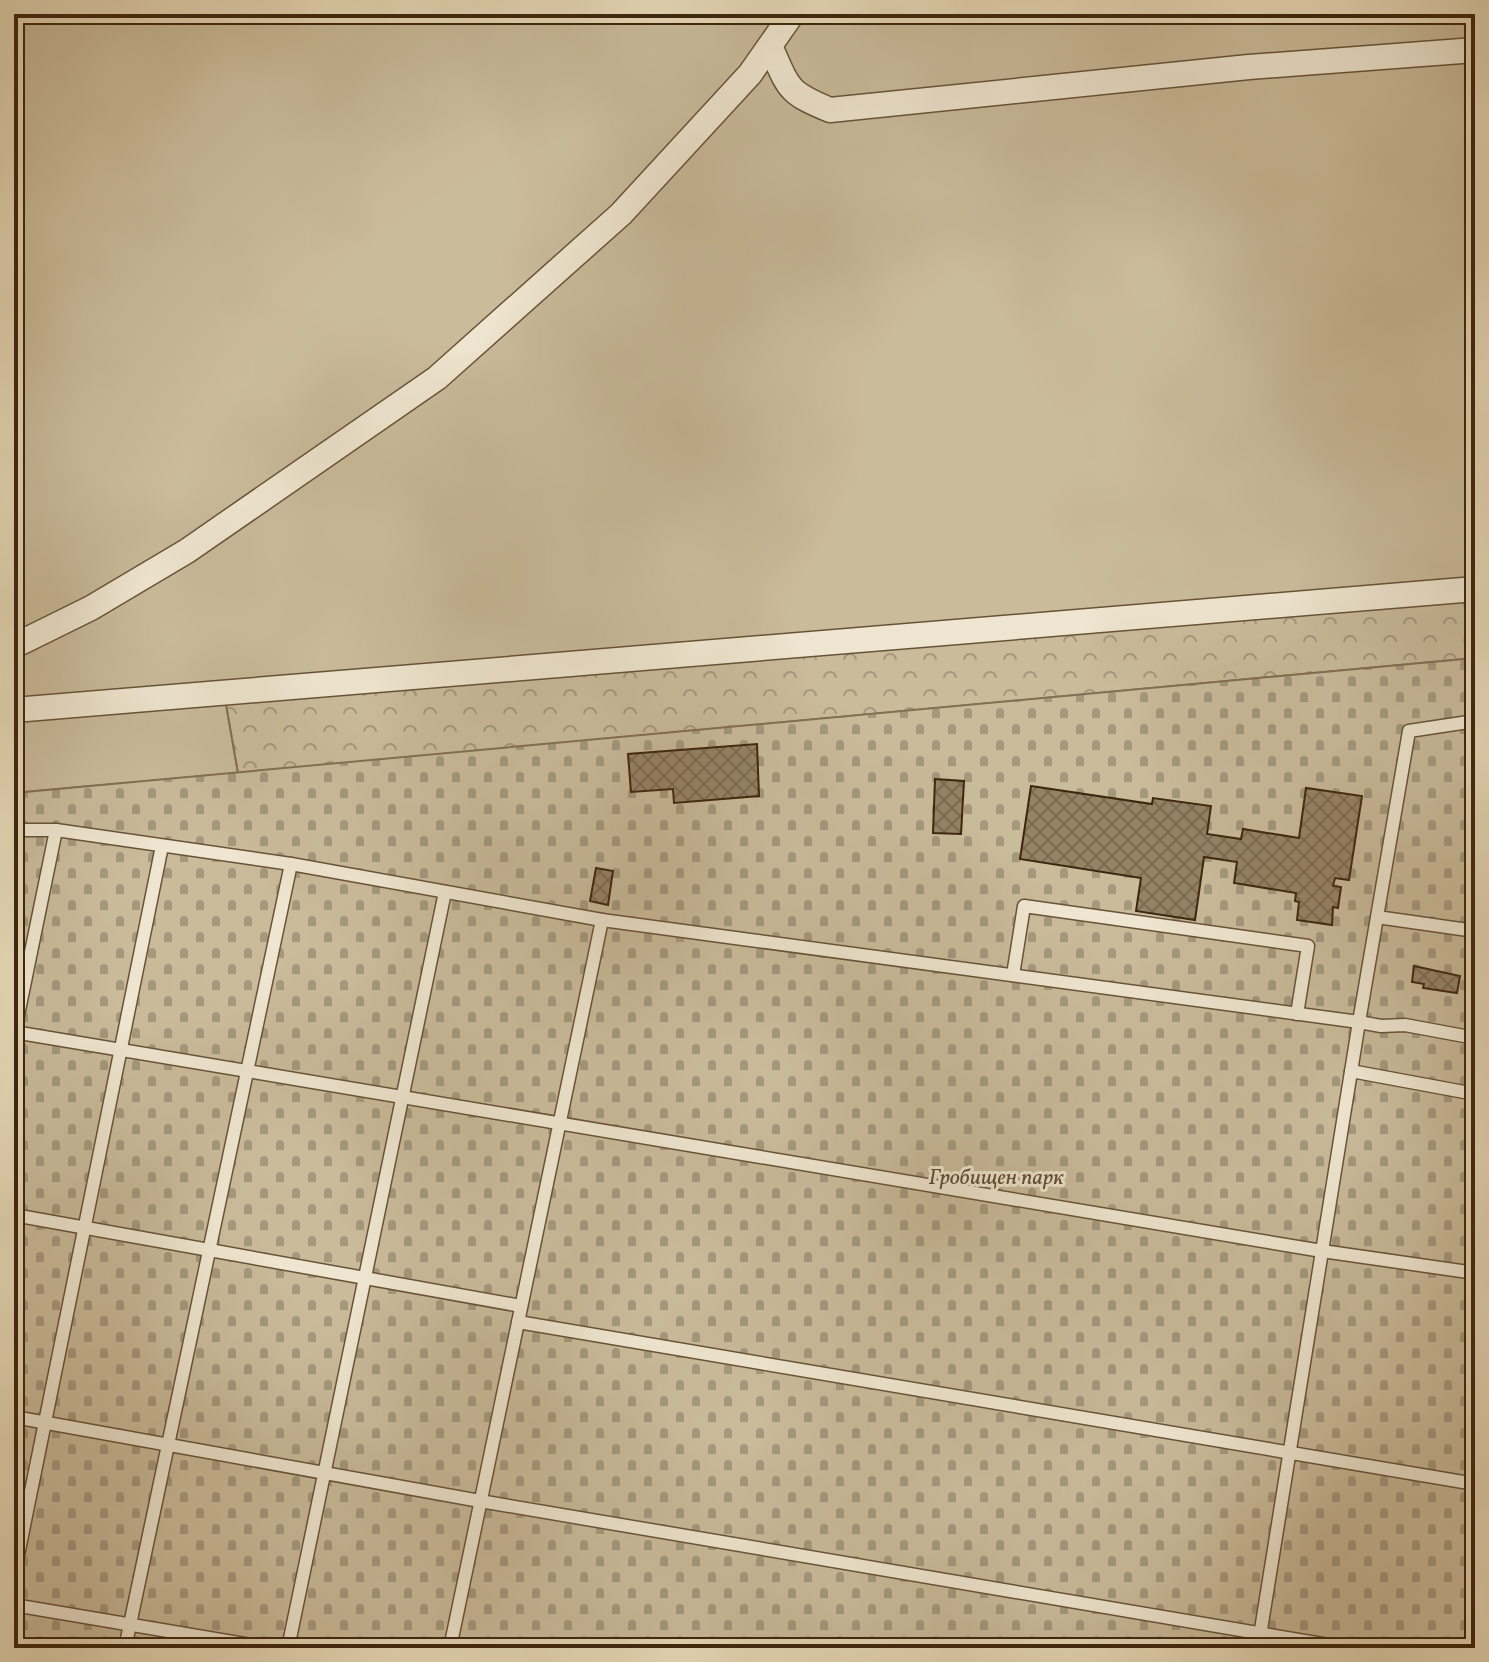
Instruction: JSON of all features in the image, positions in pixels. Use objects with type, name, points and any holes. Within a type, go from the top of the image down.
[{"type":"street","points":[[14,646],[91,608],[187,551],[437,378],[621,214],[750,74],[790,15]]},
{"type":"street","points":[[770,46],[789,88],[830,110],[1249,67],[1475,50]]},
{"type":"street","points":[[14,710],[1475,589]]},
{"type":"lane","points":[[1258,1648],[1409,731],[1475,721]]},
{"type":"lane","points":[[14,830],[56,830],[291,864],[602,920],[1381,1026],[1405,1025],[1475,1038]]},
{"type":"lane","points":[[56,830],[14,1033],[1322,1251],[1475,1273]]},
{"type":"lane","points":[[14,1575],[162,846]]},
{"type":"lane","points":[[125,1648],[291,864]]},
{"type":"lane","points":[[288,1648],[445,892]]},
{"type":"lane","points":[[1013,975],[1024,906],[1308,946],[1297,1014]]},
{"type":"lane","points":[[1377,917],[1475,931]]},
{"type":"lane","points":[[450,1648],[602,920]]},
{"type":"lane","points":[[1351,1071],[1475,1094]]},
{"type":"lane","points":[[14,1215],[521,1306]]},
{"type":"lane","points":[[518,1322],[1475,1484]]},
{"type":"lane","points":[[14,1417],[480,1501],[1346,1648]]},
{"type":"lane","points":[[14,1605],[269,1648]]},
{"type":"green space","points":[[14,14],[1475,14],[1475,598],[226,704],[238,773],[14,793]]},
{"type":"green space","points":[[1475,598],[1475,658],[238,773],[226,704]]},
{"type":"green space","name":"Гробищен парк","points":[[1475,658],[1475,1648],[14,1648],[14,793]]},
{"type":"building","points":[[757,744],[759,796],[674,803],[673,789],[631,792],[628,754]]},
{"type":"building","points":[[935,779],[964,781],[961,834],[933,833]]},
{"type":"building","points":[[1031,786],[1152,804],[1153,798],[1211,806],[1207,834],[1241,839],[1243,829],[1299,838],[1306,788],[1362,796],[1349,880],[1335,878],[1333,886],[1341,887],[1338,908],[1333,907],[1332,925],[1297,920],[1299,902],[1295,901],[1296,893],[1234,883],[1237,862],[1204,857],[1195,920],[1136,911],[1141,878],[1020,859]]},
{"type":"building","points":[[596,868],[613,871],[608,905],[590,901]]},
{"type":"building","points":[[1414,966],[1460,976],[1457,993],[1423,988],[1424,984],[1412,982]]}]
